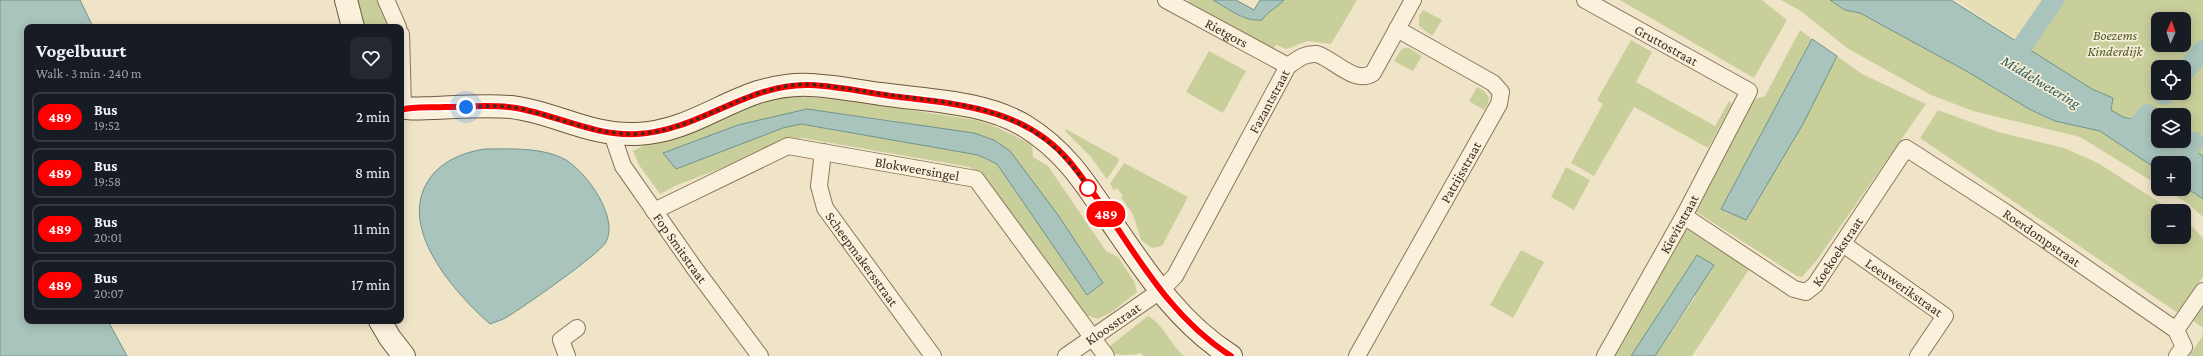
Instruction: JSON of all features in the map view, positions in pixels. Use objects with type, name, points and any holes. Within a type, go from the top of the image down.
[{"type":"street","points":[[346,0],[353,24]]},
{"type":"street","points":[[386,0],[397,24]]},
{"type":"street","name":"Rietgors","points":[[1166,0],[1288,66]]},
{"type":"street","name":"Fazantstraat","points":[[1160,291],[1175,276],[1288,66],[1302,56],[1318,54],[1358,77],[1367,78],[1373,73],[1413,0]]},
{"type":"street","name":"Gruttostraat","points":[[1584,0],[1749,91]]},
{"type":"street","name":"Patrijsstraat","points":[[1357,356],[1498,104],[1501,92],[1493,83],[1397,29]]},
{"type":"street","points":[[404,108],[498,106],[514,108],[588,129],[612,134],[644,133],[685,125],[757,93],[784,86],[811,85],[967,105],[995,113],[1023,125],[1048,142],[1069,161],[1160,291],[1184,319],[1215,346],[1231,356]]},
{"type":"street","name":"Kievitstraat","points":[[1605,356],[1684,216],[1749,91]]},
{"type":"street","name":"Fop Smitstraat","points":[[612,134],[623,166],[654,212],[760,356]]},
{"type":"street","name":"Blokweersingel","points":[[654,212],[788,146],[976,179],[1106,356]]},
{"type":"street","name":"Koekoekstraat","points":[[1684,216],[1794,289],[1806,292],[1816,285],[1906,148]]},
{"type":"street","name":"Roerdompstraat","points":[[1906,148],[2006,212],[2176,330]]},
{"type":"street","name":"Scheepmakersstraat","points":[[822,152],[819,186],[825,208],[933,356]]},
{"type":"street","name":"Leeuwerikstraat","points":[[1844,244],[1945,316],[1918,356]]},
{"type":"street","name":"Kloosstraat","points":[[1066,356],[1160,291]]},
{"type":"street","points":[[2177,356],[2184,347],[2176,330],[2203,291]]},
{"type":"street","points":[[382,324],[390,338],[404,356]]},
{"type":"street","points":[[567,356],[561,340],[577,328]]},
{"type":"shaded area","points":[[1957,0],[2048,0],[2016,40]]},
{"type":"green space","points":[[353,0],[378,0],[385,11],[389,24],[361,24]]},
{"type":"green space","points":[[1189,0],[1213,0],[1243,18],[1262,19],[1284,0],[1357,0],[1331,44],[1308,41],[1286,49],[1276,45],[1273,49],[1188,2]]},
{"type":"green space","points":[[1620,0],[1762,0],[1787,20],[1754,78]]},
{"type":"green space","points":[[1781,0],[1830,0],[1845,10],[1860,13],[1968,72],[2029,109],[2055,121],[2100,131],[2151,165],[2151,181],[2080,137],[1973,111],[1931,95],[1847,48],[1801,11]]},
{"type":"green space","name":"Boezems Kinderdijk","points":[[2051,0],[2203,0],[2203,156],[2190,148],[2191,108],[2151,108],[2151,121],[2142,117],[2124,117],[2111,110],[2113,98],[2092,89],[2016,42]]},
{"type":"green space","points":[[1423,10],[1442,20],[1432,36],[1419,26],[1419,16]]},
{"type":"green space","points":[[1800,30],[1812,39],[1721,209],[1746,220],[1803,124],[1837,56],[1862,74],[1926,104],[1817,260],[1802,277],[1797,276],[1693,210],[1753,100],[1765,96]]},
{"type":"green space","points":[[1631,40],[1652,52],[1636,82],[1715,126],[1729,101],[1732,104],[1708,148],[1634,107],[1594,176],[1571,163],[1603,104],[1597,100]]},
{"type":"green space","points":[[1409,48],[1422,56],[1413,71],[1394,61],[1401,50]]},
{"type":"green space","points":[[1209,51],[1246,71],[1223,113],[1186,92]]},
{"type":"green space","points":[[1477,87],[1483,90],[1489,97],[1488,104],[1484,110],[1469,101]]},
{"type":"green space","points":[[787,96],[838,99],[976,120],[998,128],[1032,145],[1033,157],[1048,166],[1106,251],[1118,257],[1134,281],[1137,292],[1112,312],[1098,319],[1083,314],[1011,212],[984,177],[970,167],[802,138],[677,185],[660,194],[639,165],[633,151],[655,139],[763,101]],"holes":[[[807,109],[896,121],[1010,151],[1031,211],[997,164],[978,155],[801,124],[663,154],[738,125]]]},
{"type":"green space","points":[[1938,110],[1998,132],[2064,148],[2098,163],[2162,204],[2151,204],[2151,244],[2191,244],[2191,225],[2203,238],[2203,277],[2178,313],[1920,138]]},
{"type":"green space","points":[[1066,129],[1118,158],[1119,161],[1107,179],[1090,156],[1065,131]]},
{"type":"green space","points":[[1124,163],[1188,197],[1162,246],[1152,248],[1141,240],[1133,214],[1121,198],[1123,196],[1117,188],[1114,190],[1110,184]]},
{"type":"green space","points":[[1566,167],[1590,180],[1574,210],[1551,197]]},
{"type":"green space","points":[[2191,191],[2203,199],[2203,217],[2191,206],[2191,204],[2176,196],[2191,196]]},
{"type":"green space","points":[[1690,229],[1752,265],[1692,356],[1655,356],[1695,297],[1697,255],[1631,356],[1611,356],[1682,230]]},
{"type":"green space","points":[[1521,250],[1544,262],[1513,318],[1490,305]]},
{"type":"green space","points":[[2203,301],[2203,328],[2192,320]]},
{"type":"green space","points":[[1148,316],[1163,329],[1184,356],[1144,356],[1141,353],[1123,355],[1105,350]]},
{"type":"green space","points":[[2203,328],[2203,356],[2189,356],[2202,337]]},
{"type":"water","points":[[0,0],[80,0],[92,24],[24,24],[24,324],[110,324],[127,356],[0,356]]},
{"type":"water","points":[[1213,0],[1236,0],[1254,10],[1260,0],[1284,0],[1262,20],[1255,20],[1243,17]]},
{"type":"water","name":"Middelwetering","points":[[1830,0],[1951,0],[2092,89],[2113,98],[2111,110],[2127,118],[2144,118],[2151,120],[2151,148],[2190,148],[2203,156],[2203,199],[2191,191],[2191,156],[2151,156],[2151,165],[2100,131],[2055,121],[2029,109],[1968,72],[1860,13],[1845,10]]},
{"type":"water","points":[[1812,39],[1837,56],[1803,124],[1746,220],[1721,209]]},
{"type":"water","points":[[807,109],[974,133],[994,140],[1010,151],[1058,215],[1103,283],[1087,295],[997,164],[978,155],[801,124],[783,128],[676,169],[663,153],[738,125]]},
{"type":"water","points":[[485,149],[537,151],[566,160],[583,175],[599,196],[605,208],[609,232],[606,242],[601,248],[576,269],[515,312],[490,324],[461,295],[446,277],[424,238],[420,217],[421,197],[430,178],[435,172],[454,158],[469,152]]},
{"type":"water","points":[[1697,255],[1714,265],[1655,356],[1631,356]]},
{"type":"waterway","name":"Middelwetering","points":[[2012,65],[2023,45],[2054,0]]},
{"type":"waterway","points":[[2191,64],[2203,50]]},
{"type":"waterway","points":[[2131,134],[2148,114]]},
{"type":"waterway","points":[[2183,156],[2194,142]]},
{"type":"bus line","name":"489","points":[[404,108],[498,106],[534,112],[568,124],[612,134],[637,134],[662,131],[685,125],[757,93],[784,86],[811,85],[967,105],[995,113],[1023,125],[1048,142],[1069,161],[1160,291],[1184,319],[1215,346],[1231,356]]},
{"type":"route","points":[[466,107],[498,106],[514,108],[534,112],[568,124],[612,134],[637,134],[662,131],[685,125],[757,93],[784,86],[811,85],[967,105],[995,113],[1023,125],[1048,142],[1069,161],[1088,188]]}]
